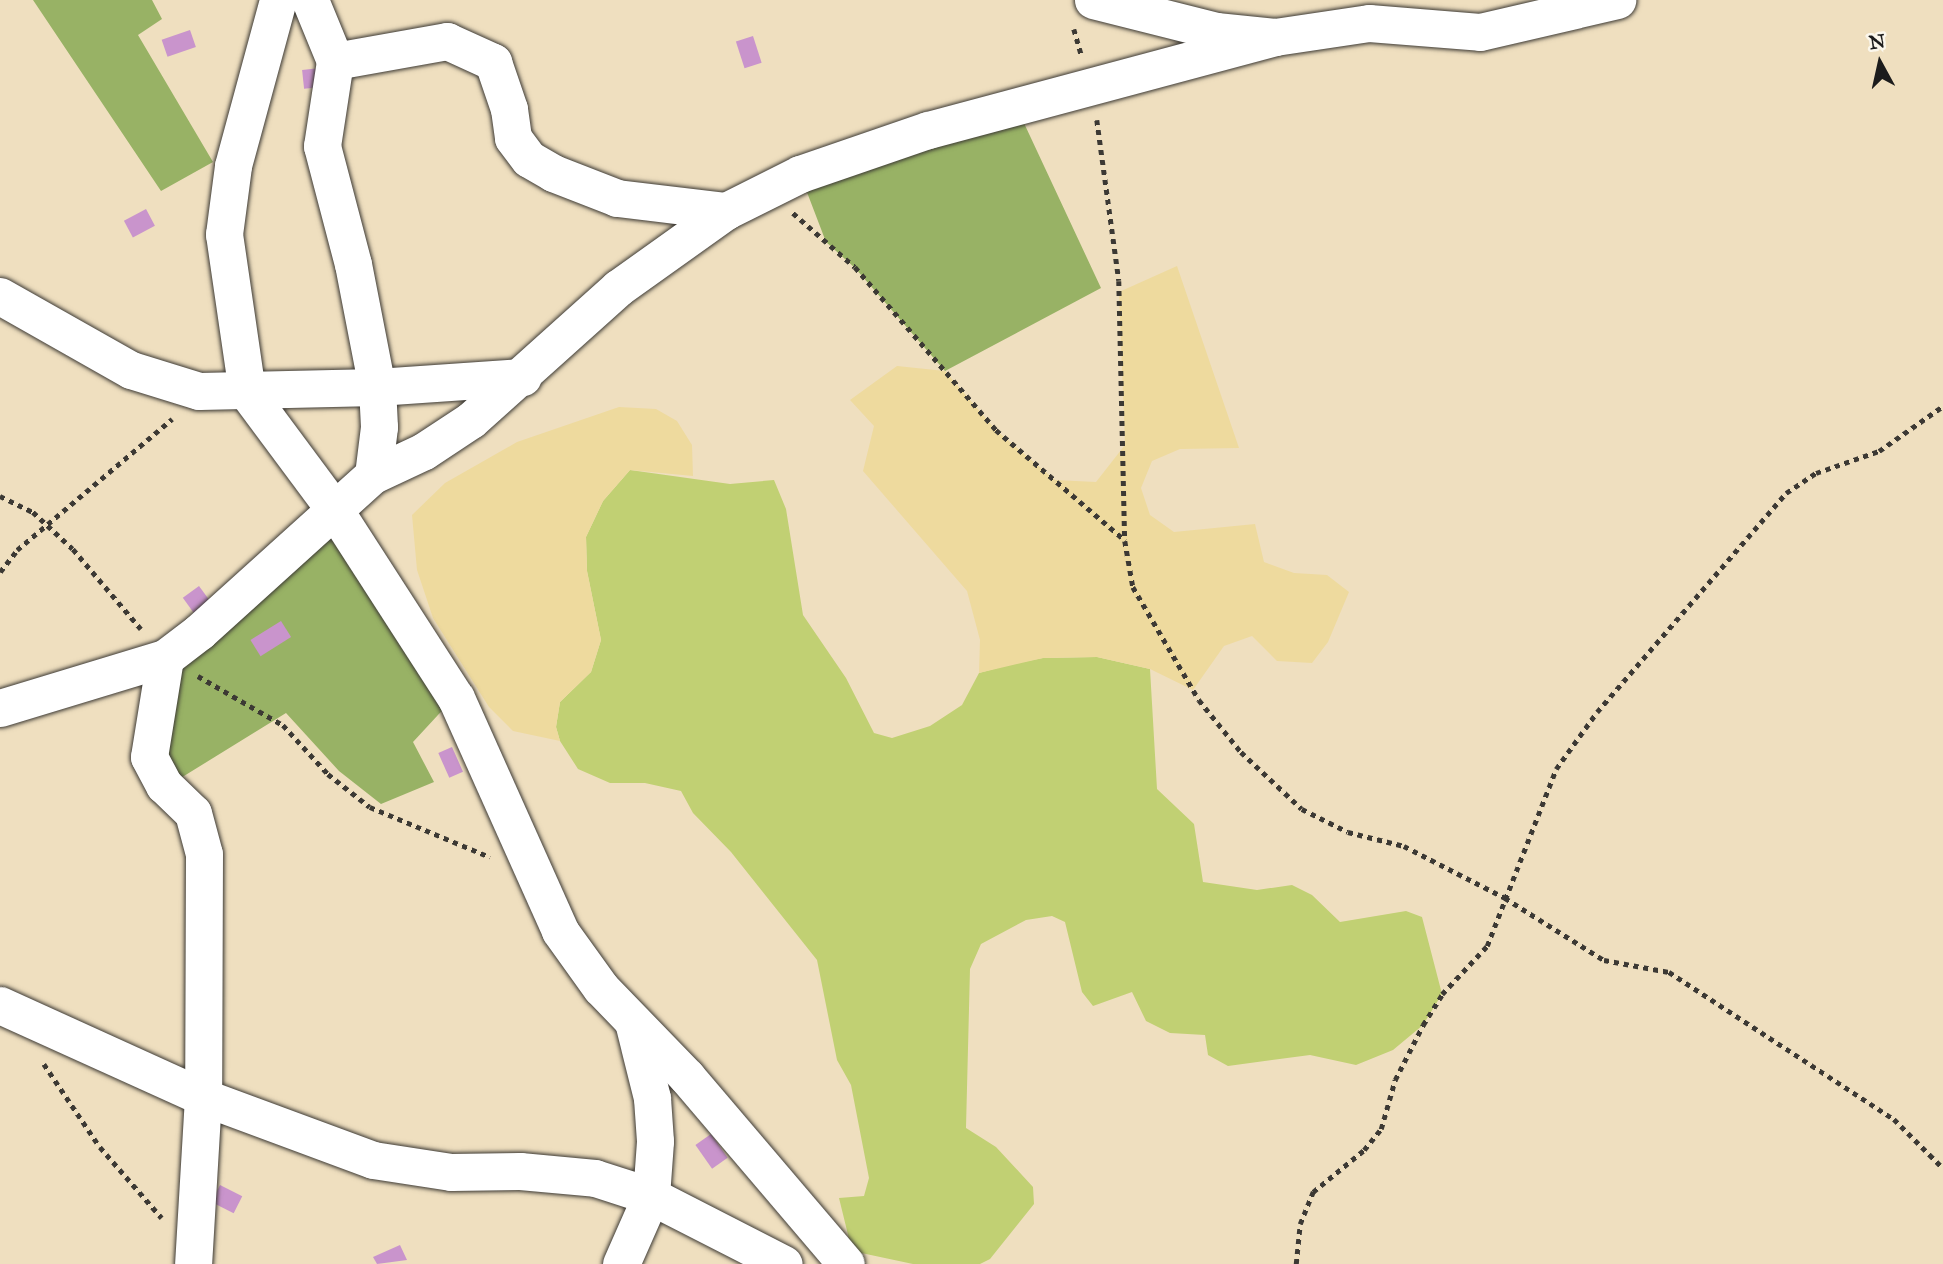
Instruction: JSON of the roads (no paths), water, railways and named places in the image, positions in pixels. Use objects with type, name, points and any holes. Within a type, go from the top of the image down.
[{"type":"street","points":[[278,0],[233,166],[224,234],[247,392],[334,509],[456,698],[560,931],[601,988],[846,1264]]},
{"type":"street","points":[[310,0],[335,61],[322,146],[353,264],[377,387],[379,427],[373,475]]},
{"type":"street","points":[[0,709],[165,658],[373,475],[424,451],[523,377],[618,288],[726,211],[766,191],[929,130],[1275,37],[1369,23],[1480,32],[1617,0]]},
{"type":"street","points":[[1083,12],[1275,37]]},
{"type":"street","points":[[335,61],[447,41],[493,62],[509,110],[513,138],[541,166],[618,198],[726,211]]},
{"type":"street","points":[[0,296],[131,370],[199,391],[377,387],[523,377]]},
{"type":"street","points":[[165,658],[149,757],[164,785],[193,813],[204,854],[203,1097],[193,1264]]},
{"type":"street","points":[[0,1006],[203,1097],[373,1160],[451,1172],[520,1171],[595,1178],[651,1196],[784,1264]]},
{"type":"street","points":[[621,1264],[651,1196],[652,1098],[632,1020]]}]
